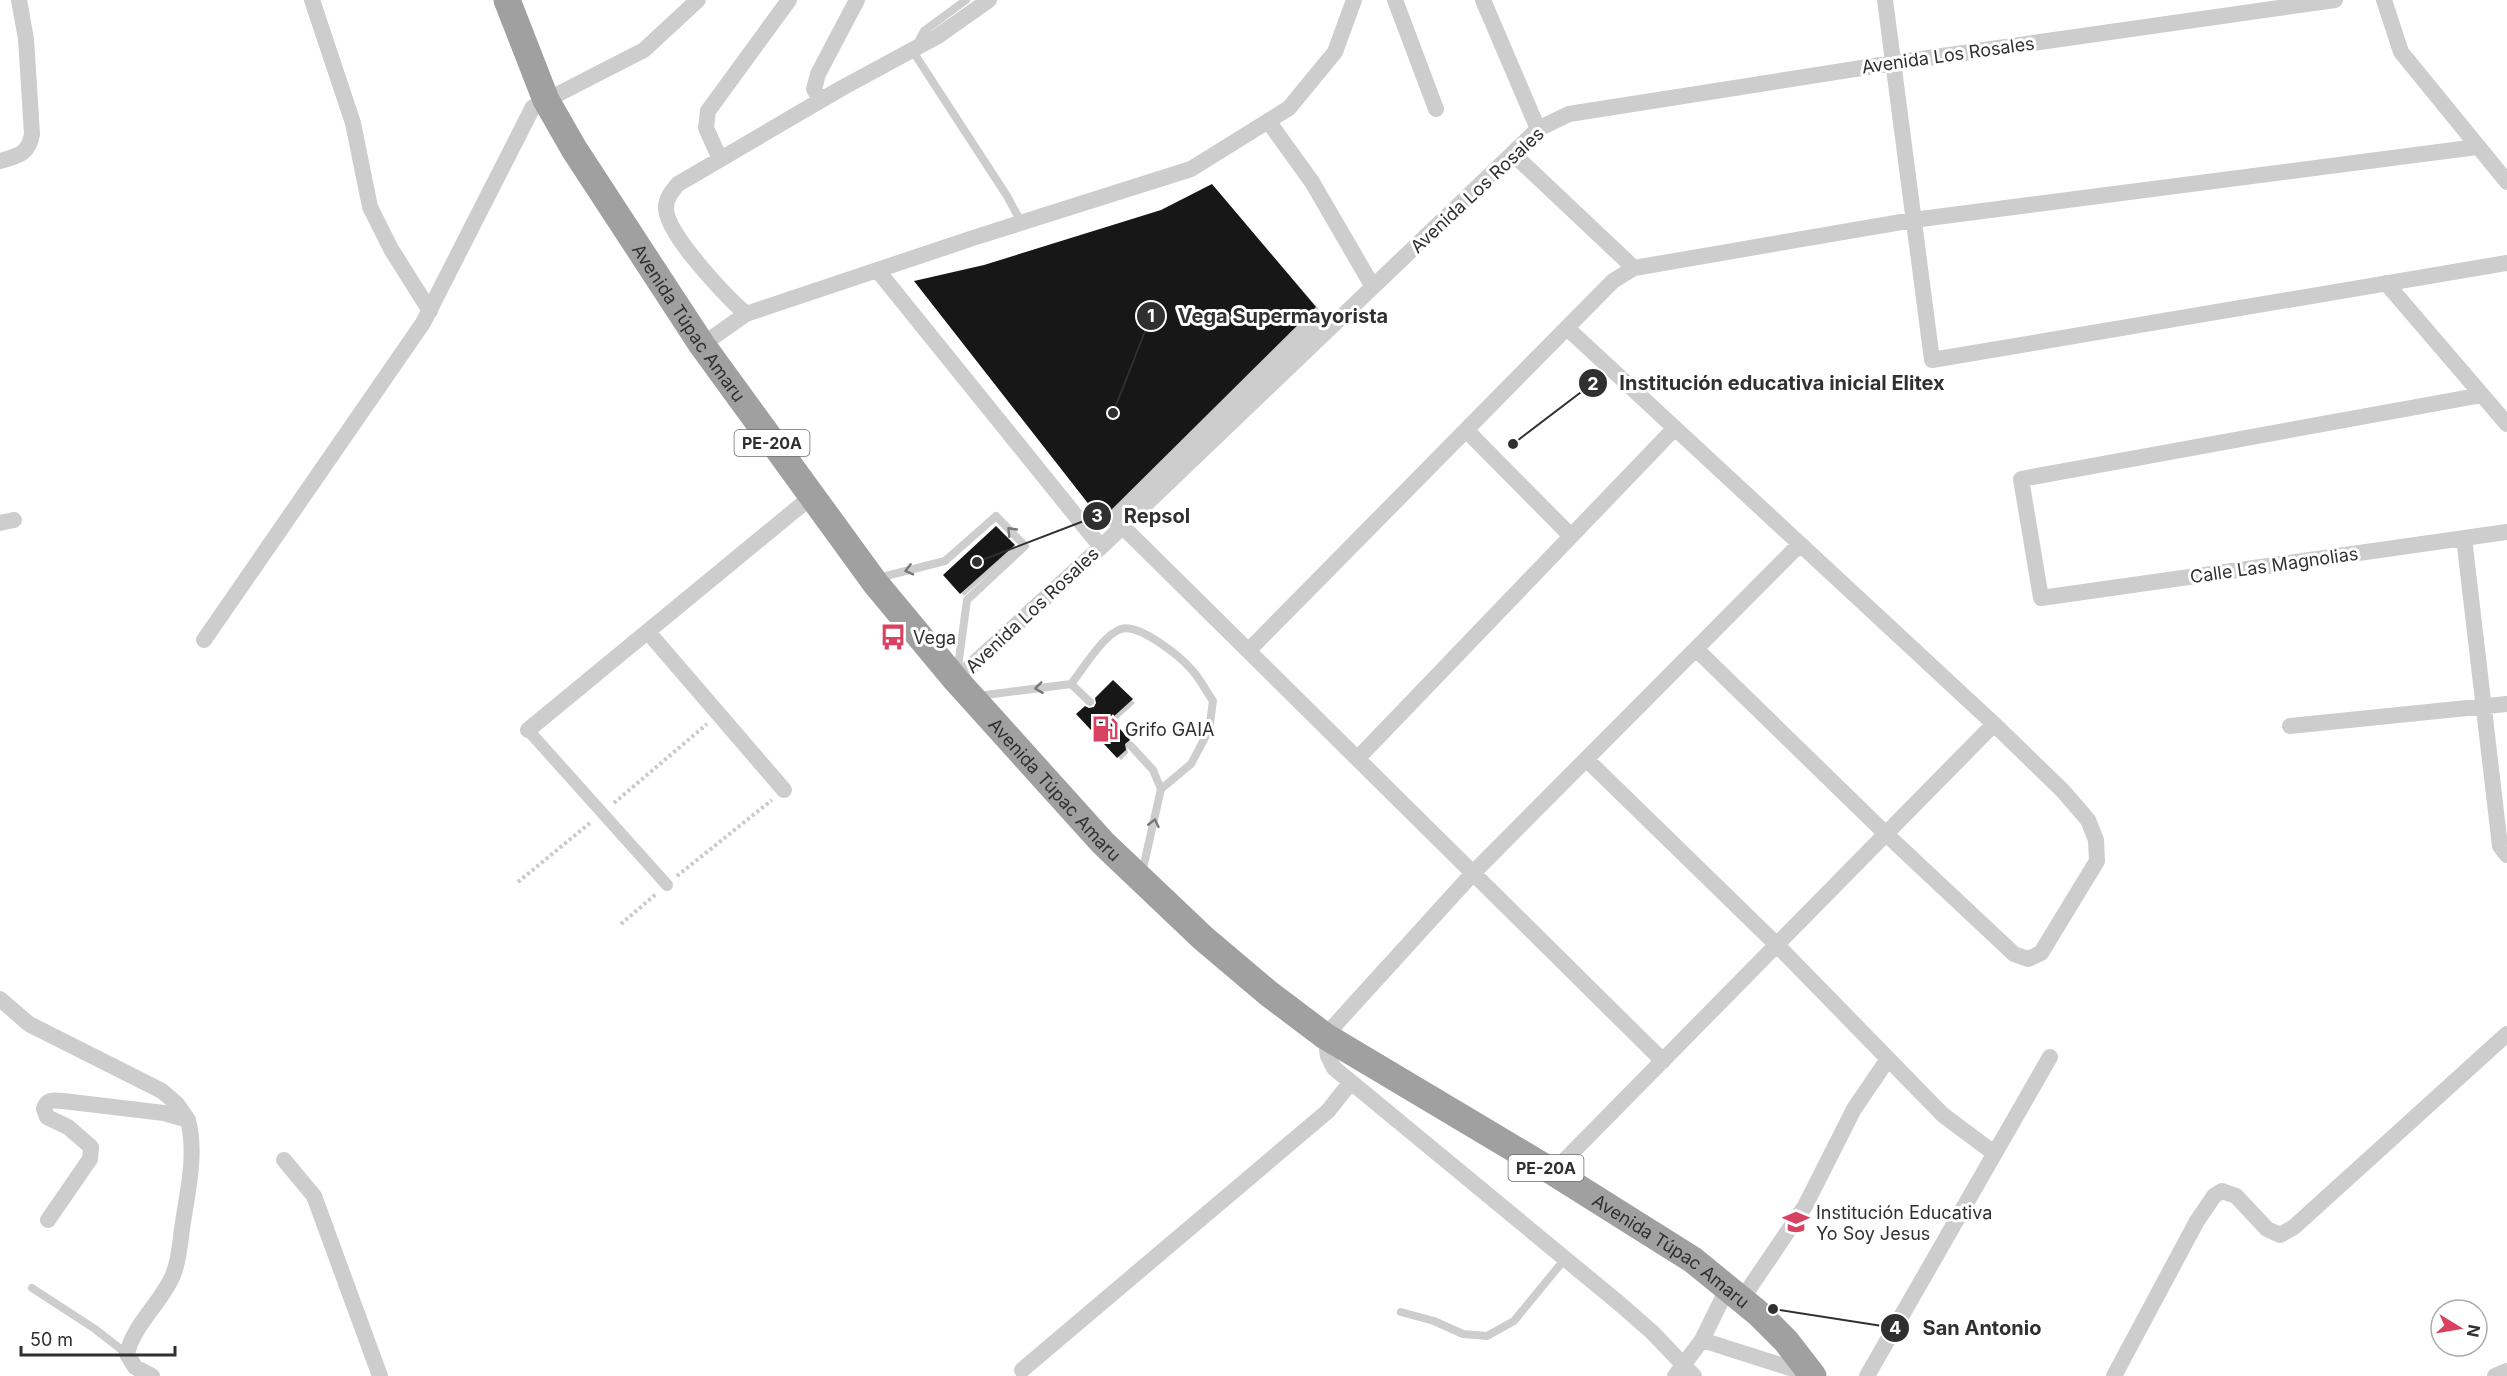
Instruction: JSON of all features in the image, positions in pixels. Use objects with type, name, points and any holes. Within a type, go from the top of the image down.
[{"type":"highway","name":"Avenida Túpac Amaru","points":[[507,0],[546,100],[580,158],[702,345],[811,498],[873,579],[964,688],[1102,843],[1203,938],[1268,993],[1325,1036],[1553,1172],[1693,1260],[1735,1293],[1786,1341],[1812,1375]]},
{"type":"street","points":[[0,161],[22,155],[30,145],[32,134],[26,39],[19,0]]},
{"type":"street","points":[[312,0],[353,123],[370,207],[391,249],[430,311]]},
{"type":"street","points":[[204,639],[430,311],[533,107],[644,50],[698,0]]},
{"type":"street","points":[[720,159],[706,128],[708,111],[789,0]]},
{"type":"street","points":[[820,100],[814,89],[818,74],[857,0]]},
{"type":"street","points":[[746,314],[718,288],[684,244],[671,224],[666,210],[668,196],[678,184],[820,100],[938,36],[989,0]]},
{"type":"street","points":[[702,345],[746,314],[1022,222],[1191,169],[1288,108],[1335,52],[1354,0]]},
{"type":"street","points":[[1395,0],[1436,109]]},
{"type":"street","points":[[1483,0],[1538,129]]},
{"type":"street","points":[[1885,0],[1932,360],[2507,263]]},
{"type":"street","name":"Avenida Los Rosales","points":[[964,688],[1122,526],[1538,129],[1569,114],[1893,63],[2335,0]]},
{"type":"street","points":[[2384,0],[2401,52],[2507,182]]},
{"type":"street","points":[[1268,121],[1312,182],[1373,287]]},
{"type":"street","points":[[1249,650],[1613,281],[1634,268],[1914,220],[2477,147]]},
{"type":"street","points":[[1513,154],[1634,268]]},
{"type":"street","points":[[878,271],[1101,547]]},
{"type":"street","points":[[2386,283],[2507,424]]},
{"type":"street","points":[[1567,328],[1994,724],[2063,790],[2088,820],[2096,840],[2097,861],[2041,954],[2028,959],[2014,954],[1695,649]]},
{"type":"street","name":"Calle Las Magnolias","points":[[2482,395],[2021,479],[2042,598],[2507,532]]},
{"type":"street","points":[[1358,758],[1675,428]]},
{"type":"street","points":[[1466,430],[1571,536]]},
{"type":"street","points":[[667,885],[528,730],[811,498]]},
{"type":"street","points":[[1122,526],[1474,872],[1663,1062]]},
{"type":"street","points":[[2464,538],[2500,846],[2507,855]]},
{"type":"street","points":[[1800,544],[1474,872],[1325,1036],[1328,1056],[1334,1068],[1350,1083],[1477,1184],[1653,1333],[1684,1372],[1702,1340],[1735,1293],[1805,1206],[1854,1109],[1888,1059]]},
{"type":"street","points":[[648,632],[784,790]]},
{"type":"street","points":[[2290,726],[2507,704]]},
{"type":"street","points":[[1553,1172],[1994,724]]},
{"type":"street","points":[[1586,759],[1777,945],[1943,1115],[1994,1153]]},
{"type":"street","points":[[0,999],[29,1024],[162,1091],[177,1104],[189,1120],[192,1162],[174,1273],[158,1303],[129,1344],[127,1354],[135,1367],[152,1376]]},
{"type":"street","points":[[2114,1376],[2197,1221],[2214,1196],[2222,1191],[2236,1196],[2267,1229],[2280,1235],[2294,1227],[2507,1034]]},
{"type":"street","points":[[1867,1376],[2050,1057]]},
{"type":"street","points":[[1022,1370],[1328,1111],[1350,1083]]},
{"type":"street","points":[[48,1220],[90,1159],[91,1147],[68,1127],[47,1117],[44,1107],[47,1102],[63,1101],[164,1113],[189,1120]]},
{"type":"street","points":[[284,1160],[314,1196],[380,1376]]},
{"type":"street","points":[[1702,1340],[1812,1375]]},
{"type":"street","points":[[2494,1376],[2507,1371]]},
{"type":"lane","points":[[966,0],[924,31],[916,48],[1022,222]]},
{"type":"lane","points":[[873,579],[948,564],[979,536],[996,516],[1025,546],[1005,559],[974,588],[967,600],[964,688],[1071,684],[1090,702]]},
{"type":"lane","points":[[1071,684],[1109,636],[1122,628],[1132,629],[1155,638],[1192,669],[1213,701],[1209,730],[1191,764],[1161,789]]},
{"type":"lane","points":[[1131,746],[1153,770],[1161,789],[1141,880]]},
{"type":"lane","points":[[1401,1312],[1434,1321],[1463,1334],[1487,1336],[1514,1321],[1564,1260]]},
{"type":"lane","points":[[32,1288],[95,1329],[127,1354]]},
{"type":"path","points":[[518,882],[719,714]]},
{"type":"path","points":[[621,924],[784,790]]},
{"type":"building","points":[[1212,184],[1316,307],[1101,520],[914,281],[984,265],[1161,210]]},
{"type":"building","points":[[996,526],[1015,545],[960,594],[943,575]]},
{"type":"building","name":"Grifo GAIA","points":[[1113,680],[1133,699],[1111,719],[1130,740],[1125,744],[1126,750],[1117,758],[1076,714],[1085,706],[1094,707],[1095,698]]},
{"type":"place","name":"Vega Supermayorista","points":[[1113,413]]},
{"type":"place","name":"Institución educativa inicial Elitex","points":[[1513,444]]},
{"type":"place","name":"Repsol","points":[[977,562]]},
{"type":"place","name":"Vega","points":[[893,637]]},
{"type":"place","name":"Grifo GAIA","points":[[1105,729]]},
{"type":"place","name":"Institución Educativa Yo Soy Jesus","points":[[1796,1222]]},
{"type":"place","name":"San Antonio","points":[[1773,1309]]}]
